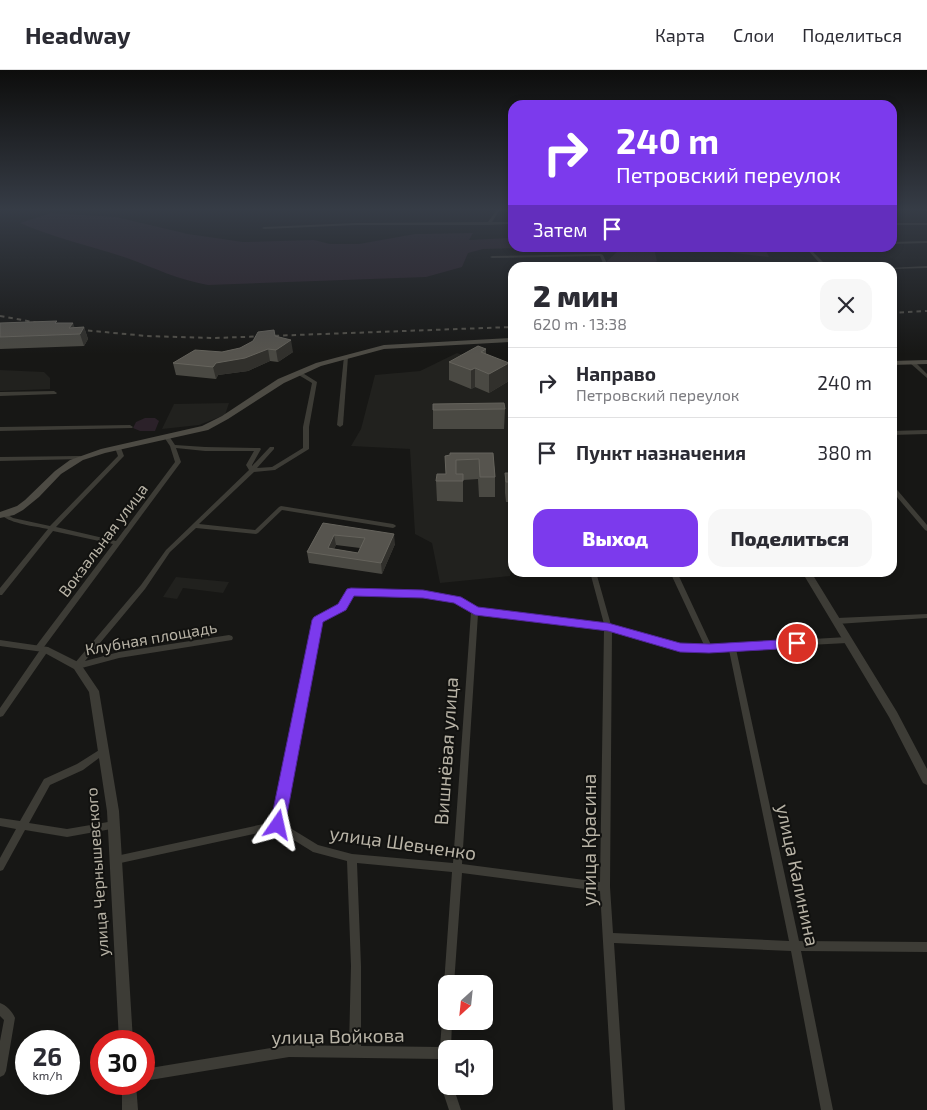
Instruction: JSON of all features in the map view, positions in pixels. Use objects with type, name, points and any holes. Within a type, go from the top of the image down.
[{"type":"main road","points":[[2,515],[17,510],[28,502],[57,473],[80,458],[205,428],[221,421],[280,382],[299,372],[364,351],[405,345],[508,342]]},
{"type":"main road","points":[[897,363],[927,362]]},
{"type":"street","points":[[492,257],[517,257]]},
{"type":"street","points":[[897,268],[927,267]]},
{"type":"street","points":[[340,425],[346,357]]},
{"type":"street","points":[[912,362],[927,377]]},
{"type":"street","points":[[252,470],[273,469],[306,449],[306,427],[315,382],[299,372]]},
{"type":"street","points":[[0,394],[54,393]]},
{"type":"street","points":[[0,429],[130,427]]},
{"type":"street","points":[[897,433],[927,432]]},
{"type":"street","points":[[167,437],[172,446],[204,449],[258,449],[248,465],[252,470]]},
{"type":"street","name":"Вокзальная улица","points":[[0,714],[42,648],[178,462],[172,446]]},
{"type":"street","points":[[0,593],[53,527],[121,456],[118,448]]},
{"type":"street","points":[[0,643],[42,648],[77,666],[144,587],[168,552],[272,448]]},
{"type":"street","points":[[0,459],[80,458]]},
{"type":"street","points":[[897,493],[927,529]]},
{"type":"street","points":[[196,526],[256,532],[281,508],[393,526]]},
{"type":"street","points":[[2,515],[11,519],[117,543]]},
{"type":"street","name":"улица Красина","points":[[594,577],[608,627],[605,887],[618,1110]]},
{"type":"street","points":[[675,577],[709,648]]},
{"type":"street","points":[[809,577],[893,715],[927,780]]},
{"type":"street","points":[[116,860],[278,825],[318,620],[342,607],[351,592],[423,594],[457,600],[475,611],[608,627],[680,648],[847,640]]},
{"type":"street","name":"Вишнёвая улица","points":[[450,975],[475,611]]},
{"type":"street","points":[[837,621],[927,616]]},
{"type":"street","name":"Клубная площадь","points":[[77,666],[119,655],[229,638]]},
{"type":"street","name":"улица Калинина","points":[[732,647],[795,946],[827,1110]]},
{"type":"street","name":"улица Чернышевского","points":[[77,666],[94,692],[114,825],[125,1030]]},
{"type":"street","points":[[0,867],[47,782],[80,767],[104,750]]},
{"type":"street","points":[[0,822],[66,833],[114,825]]},
{"type":"street","name":"улица Шевченко","points":[[278,825],[316,849],[352,858],[457,868],[605,887]]},
{"type":"street","points":[[352,858],[356,966],[355,1052]]},
{"type":"street","points":[[608,938],[795,946],[927,947]]},
{"type":"street","points":[[0,1008],[10,1018],[0,1070]]},
{"type":"street","name":"улица Войкова","points":[[155,1073],[289,1051],[438,1053]]},
{"type":"street","points":[[129,1095],[130,1110]]},
{"type":"street","points":[[450,1095],[455,1110]]},
{"type":"shaded area","points":[[122,257],[466,257],[462,267],[426,277],[208,285],[177,277]]},
{"type":"shaded area","points":[[612,257],[656,257],[657,261],[655,262],[606,262]]},
{"type":"shaded area","points":[[457,353],[508,369],[508,576],[440,583],[432,543],[415,534],[410,449],[351,446],[361,429],[375,375],[420,371]]},
{"type":"shaded area","points":[[0,370],[44,372],[50,378],[50,389],[0,391]]},
{"type":"shaded area","points":[[229,403],[225,415],[199,425],[162,429],[174,404]]},
{"type":"shaded area","points":[[145,418],[155,418],[159,421],[155,431],[140,431],[133,428],[136,422]]},
{"type":"shaded area","points":[[176,577],[229,582],[223,593],[183,588],[177,599],[163,597]]},
{"type":"building","points":[[57,321],[55,323],[73,323],[69,328],[84,327],[80,334],[0,337],[0,323]]},
{"type":"building","points":[[274,330],[275,336],[291,340],[276,350],[268,349],[245,358],[216,363],[213,367],[173,363],[195,350],[222,352],[240,348],[253,341],[258,332]]},
{"type":"building","points":[[478,346],[486,349],[481,352],[508,364],[489,374],[475,368],[471,370],[449,362]]},
{"type":"building","points":[[504,403],[505,409],[433,410],[433,404]]},
{"type":"building","points":[[450,453],[493,453],[495,477],[480,477],[479,459],[456,460],[456,474],[463,474],[463,481],[436,481],[437,474],[446,474],[445,456],[450,455]]},
{"type":"building","points":[[505,473],[508,473],[508,482],[506,482]]},
{"type":"building","points":[[323,523],[394,534],[381,563],[307,552]],"holes":[[[334,535],[365,538],[358,553],[328,548]]]},
{"type":"railway","points":[[897,313],[927,311]]},
{"type":"railway","points":[[0,316],[44,324]]},
{"type":"railway","points":[[71,329],[147,336],[215,338],[508,327]]},
{"type":"route","points":[[278,825],[318,620],[342,607],[351,592],[423,594],[457,600],[475,611],[608,627],[680,648],[797,643]]}]
